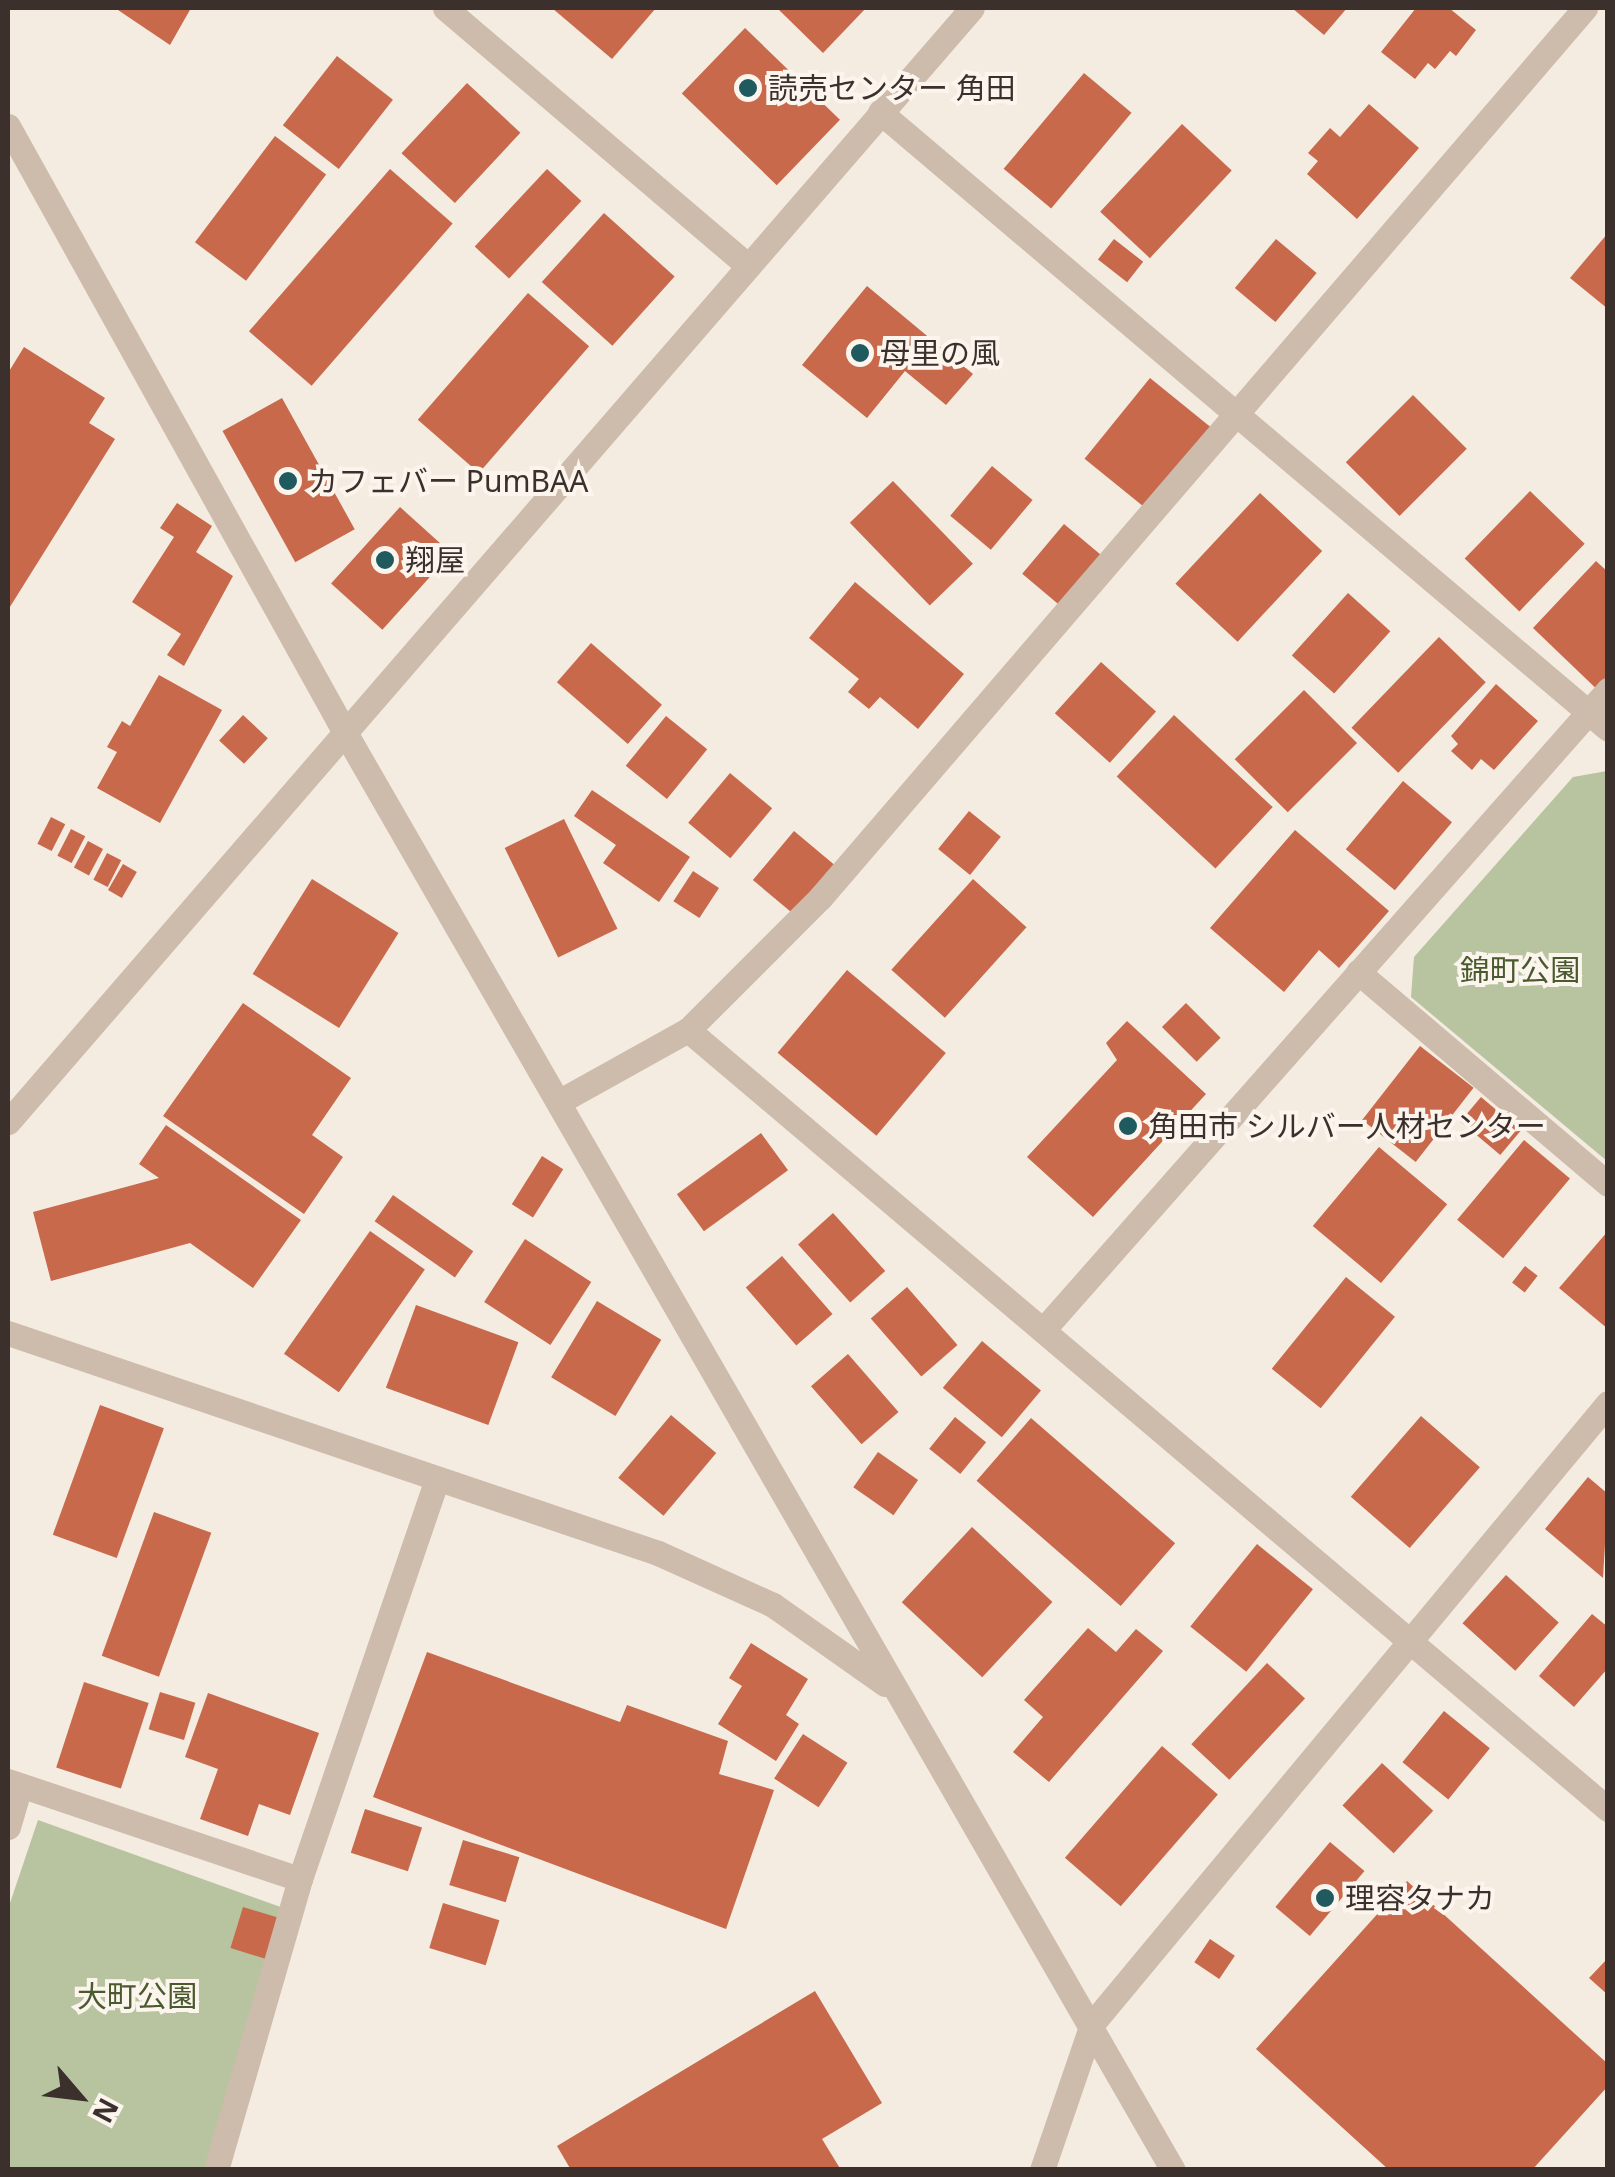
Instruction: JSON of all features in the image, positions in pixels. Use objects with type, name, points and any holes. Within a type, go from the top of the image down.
[{"type":"street","points":[[445,8],[747,265]]},
{"type":"street","points":[[8,1122],[347,736],[747,265],[972,8]]},
{"type":"street","points":[[562,1100],[688,1030],[820,898],[1585,8]]},
{"type":"street","points":[[880,112],[1598,721]]},
{"type":"street","points":[[8,126],[347,736],[562,1100],[893,1690],[1092,2024],[1173,2170]]},
{"type":"street","points":[[1043,1330],[1358,972],[1598,721],[1608,690]]},
{"type":"street","points":[[1358,972],[1608,1184]]},
{"type":"street","points":[[688,1030],[1608,1809]]},
{"type":"street","points":[[8,1334],[435,1484],[674,1560],[773,1605],[893,1690]]},
{"type":"street","points":[[1042,2170],[1092,2024],[1406,1638],[1608,1403]]},
{"type":"street","points":[[216,2170],[300,1879],[435,1484]]},
{"type":"street","points":[[8,1827],[14,1783],[300,1879]]},
{"type":"green space","name":"錦町公園","points":[[1608,771],[1607,1161],[1411,997],[1414,957],[1573,777]]},
{"type":"green space","name":"大町公園","points":[[38,1820],[303,1915],[216,2169],[8,2170],[8,1909]]},
{"type":"building","points":[[115,8],[191,8],[170,45]]},
{"type":"building","points":[[552,8],[656,8],[612,59]]},
{"type":"building","points":[[777,8],[866,8],[823,53]]},
{"type":"building","points":[[1292,8],[1347,8],[1324,35]]},
{"type":"building","points":[[1416,8],[1449,8],[1476,30],[1456,56],[1450,51],[1435,69],[1428,63],[1415,79],[1381,52]]},
{"type":"building","points":[[745,28],[840,120],[777,185],[682,93]]},
{"type":"building","points":[[337,56],[393,100],[339,169],[283,125]]},
{"type":"building","points":[[1084,73],[1131,113],[1051,209],[1004,169]]},
{"type":"building","points":[[467,83],[520,133],[455,203],[402,153]]},
{"type":"building","points":[[1369,104],[1419,148],[1357,219],[1307,174],[1318,161],[1308,153],[1330,128],[1340,137]]},
{"type":"building","points":[[1182,124],[1232,170],[1150,258],[1100,212]]},
{"type":"building","points":[[275,136],[326,175],[246,281],[195,242]]},
{"type":"building","points":[[390,169],[453,223],[312,386],[249,331]]},
{"type":"building","points":[[547,169],[581,201],[509,279],[475,247]]},
{"type":"building","points":[[604,213],[675,277],[612,346],[542,282]]},
{"type":"building","points":[[1608,233],[1608,309],[1570,278]]},
{"type":"building","points":[[1114,239],[1143,262],[1127,282],[1098,259]]},
{"type":"building","points":[[1276,239],[1317,273],[1275,322],[1235,288]]},
{"type":"building","points":[[867,286],[973,374],[946,405],[905,371],[867,418],[802,365]]},
{"type":"building","points":[[528,293],[589,346],[479,473],[418,420]]},
{"type":"building","points":[[24,347],[105,398],[89,423],[115,439],[8,610],[8,373]]},
{"type":"building","points":[[1150,378],[1211,428],[1146,509],[1085,459]]},
{"type":"building","points":[[1413,395],[1467,449],[1400,516],[1346,462]]},
{"type":"building","points":[[282,398],[355,529],[295,562],[223,431]]},
{"type":"building","points":[[992,466],[1033,500],[991,550],[950,516]]},
{"type":"building","points":[[893,481],[973,564],[930,605],[850,523]]},
{"type":"building","points":[[1530,491],[1585,544],[1519,611],[1465,559]]},
{"type":"building","points":[[1260,493],[1322,551],[1238,642],[1175,584]]},
{"type":"building","points":[[177,503],[212,526],[196,552],[233,576],[184,666],[167,655],[181,634],[132,602],[174,537],[160,528]]},
{"type":"building","points":[[400,507],[451,553],[382,630],[331,584]]},
{"type":"building","points":[[1064,524],[1106,559],[1064,609],[1022,574]]},
{"type":"building","points":[[1596,561],[1608,572],[1605,697],[1533,628]]},
{"type":"building","points":[[855,582],[964,674],[918,729],[880,697],[869,709],[848,692],[859,679],[809,638]]},
{"type":"building","points":[[1348,593],[1390,631],[1334,694],[1292,655]]},
{"type":"building","points":[[1439,637],[1486,682],[1398,773],[1351,728]]},
{"type":"building","points":[[591,643],[662,705],[628,744],[557,682]]},
{"type":"building","points":[[1101,662],[1156,712],[1110,763],[1055,713]]},
{"type":"building","points":[[159,675],[222,710],[160,823],[97,788],[117,752],[107,747],[122,721],[130,726]]},
{"type":"building","points":[[1496,684],[1538,721],[1494,770],[1481,759],[1472,770],[1451,751],[1458,744],[1451,736]]},
{"type":"building","points":[[1304,690],[1357,743],[1288,812],[1235,759]]},
{"type":"building","points":[[243,715],[268,738],[244,764],[219,741]]},
{"type":"building","points":[[1174,715],[1273,807],[1215,869],[1117,776]]},
{"type":"building","points":[[666,716],[707,749],[667,799],[626,766]]},
{"type":"building","points":[[730,773],[772,808],[730,858],[688,823]]},
{"type":"building","points":[[1403,781],[1452,822],[1395,890],[1346,849]]},
{"type":"building","points":[[592,790],[690,857],[659,902],[603,863],[616,845],[574,816]]},
{"type":"building","points":[[969,811],[1001,837],[970,875],[938,849]]},
{"type":"building","points":[[51,817],[65,824],[52,851],[37,844]]},
{"type":"building","points":[[564,819],[617,929],[558,958],[505,848]]},
{"type":"building","points":[[71,829],[85,836],[72,863],[57,856]]},
{"type":"building","points":[[1295,830],[1389,911],[1339,968],[1319,950],[1284,992],[1210,928]]},
{"type":"building","points":[[794,831],[835,865],[793,914],[753,880]]},
{"type":"building","points":[[88,841],[103,849],[89,875],[74,867]]},
{"type":"building","points":[[107,853],[121,860],[108,887],[93,880]]},
{"type":"building","points":[[123,864],[137,872],[122,898],[108,890]]},
{"type":"building","points":[[693,871],[719,888],[699,918],[673,901]]},
{"type":"building","points":[[312,879],[399,933],[339,1028],[253,974]]},
{"type":"building","points":[[973,879],[1027,927],[945,1018],[891,970]]},
{"type":"building","points":[[847,970],[946,1053],[876,1136],[778,1053]]},
{"type":"building","points":[[243,1003],[351,1078],[312,1135],[343,1157],[304,1214],[163,1116]]},
{"type":"building","points":[[1186,1003],[1221,1038],[1197,1062],[1162,1027]]},
{"type":"building","points":[[1127,1021],[1206,1094],[1093,1217],[1027,1157],[1117,1060],[1106,1043]]},
{"type":"building","points":[[1420,1046],[1474,1088],[1416,1162],[1362,1120]]},
{"type":"building","points":[[1481,1097],[1521,1130],[1500,1155],[1460,1122]]},
{"type":"building","points":[[166,1125],[301,1220],[253,1288],[190,1243],[51,1281],[33,1212],[159,1178],[139,1164]]},
{"type":"building","points":[[761,1133],[788,1170],[704,1231],[677,1194]]},
{"type":"building","points":[[1524,1140],[1570,1179],[1503,1258],[1457,1220]]},
{"type":"building","points":[[1379,1147],[1447,1204],[1381,1283],[1313,1226]]},
{"type":"building","points":[[542,1156],[563,1169],[533,1218],[512,1204]]},
{"type":"building","points":[[393,1195],[473,1251],[455,1277],[375,1221]]},
{"type":"building","points":[[833,1213],[885,1271],[850,1302],[798,1244]]},
{"type":"building","points":[[370,1231],[425,1269],[339,1392],[284,1354]]},
{"type":"building","points":[[1608,1231],[1608,1329],[1559,1288]]},
{"type":"building","points":[[525,1239],[591,1282],[550,1345],[484,1302]]},
{"type":"building","points":[[782,1256],[833,1314],[796,1346],[746,1287]]},
{"type":"building","points":[[1525,1266],[1538,1276],[1525,1292],[1512,1283]]},
{"type":"building","points":[[1346,1277],[1395,1317],[1321,1408],[1272,1369]]},
{"type":"building","points":[[907,1287],[958,1345],[921,1377],[871,1318]]},
{"type":"building","points":[[597,1301],[661,1340],[615,1416],[551,1377]]},
{"type":"building","points":[[416,1305],[518,1342],[488,1425],[386,1388]]},
{"type":"building","points":[[982,1341],[1041,1390],[1002,1437],[943,1388]]},
{"type":"building","points":[[848,1354],[899,1412],[862,1444],[811,1386]]},
{"type":"building","points":[[100,1405],[164,1428],[117,1558],[53,1535]]},
{"type":"building","points":[[671,1415],[716,1453],[663,1516],[618,1478]]},
{"type":"building","points":[[1421,1416],[1480,1467],[1410,1548],[1351,1497]]},
{"type":"building","points":[[955,1417],[986,1442],[960,1474],[929,1449]]},
{"type":"building","points":[[1031,1418],[1175,1543],[1121,1606],[977,1481]]},
{"type":"building","points":[[878,1452],[918,1480],[893,1515],[853,1487]]},
{"type":"building","points":[[1588,1477],[1608,1494],[1603,1578],[1545,1529]]},
{"type":"building","points":[[154,1512],[211,1533],[159,1677],[102,1656]]},
{"type":"building","points":[[972,1527],[1052,1602],[982,1677],[902,1602]]},
{"type":"building","points":[[1257,1544],[1313,1589],[1246,1672],[1190,1626]]},
{"type":"building","points":[[1506,1575],[1559,1623],[1515,1671],[1463,1623]]},
{"type":"building","points":[[1592,1614],[1608,1627],[1608,1668],[1574,1707],[1539,1676]]},
{"type":"building","points":[[1088,1628],[1116,1652],[1136,1629],[1163,1651],[1049,1782],[1013,1752],[1043,1717],[1024,1700]]},
{"type":"building","points":[[751,1643],[808,1679],[786,1715],[799,1724],[776,1761],[718,1724],[742,1686],[729,1678]]},
{"type":"building","points":[[427,1652],[620,1722],[627,1705],[728,1741],[719,1774],[774,1790],[726,1929],[373,1797]]},
{"type":"building","points":[[1267,1663],[1305,1698],[1229,1780],[1191,1744]]},
{"type":"building","points":[[84,1682],[149,1703],[121,1789],[56,1768]]},
{"type":"building","points":[[160,1692],[195,1703],[184,1740],[149,1729]]},
{"type":"building","points":[[208,1693],[319,1733],[290,1815],[259,1804],[248,1836],[200,1819],[218,1769],[185,1757]]},
{"type":"building","points":[[1444,1711],[1490,1748],[1448,1799],[1402,1762]]},
{"type":"building","points":[[803,1734],[847,1763],[819,1807],[774,1778]]},
{"type":"building","points":[[1162,1746],[1218,1795],[1121,1906],[1065,1858]]},
{"type":"building","points":[[1382,1763],[1433,1811],[1394,1853],[1342,1805]]},
{"type":"building","points":[[365,1809],[422,1828],[408,1871],[351,1853]]},
{"type":"building","points":[[463,1840],[519,1857],[506,1902],[449,1885]]},
{"type":"building","points":[[1330,1842],[1364,1871],[1310,1936],[1275,1907]]},
{"type":"building","points":[[1407,1881],[1608,2064],[1608,2086],[1532,2170],[1389,2170],[1256,2049]]},
{"type":"building","points":[[443,1903],[499,1920],[486,1965],[429,1948]]},
{"type":"building","points":[[243,1907],[285,1920],[273,1961],[230,1948]]},
{"type":"building","points":[[1210,1939],[1235,1956],[1219,1979],[1194,1962]]},
{"type":"building","points":[[1608,1958],[1608,1995],[1589,1978]]},
{"type":"building","points":[[815,1991],[882,2103],[822,2139],[841,2170],[571,2170],[557,2146]]},
{"type":"place","name":"読売センター 角田","points":[[748,88]]},
{"type":"place","name":"母里の風","points":[[860,353]]},
{"type":"place","name":"カフェバー PumBAA","points":[[288,481]]},
{"type":"place","name":"翔屋","points":[[385,560]]},
{"type":"place","name":"角田市 シルバー人材センター","points":[[1128,1126]]},
{"type":"place","name":"理容タナカ","points":[[1325,1898]]}]
